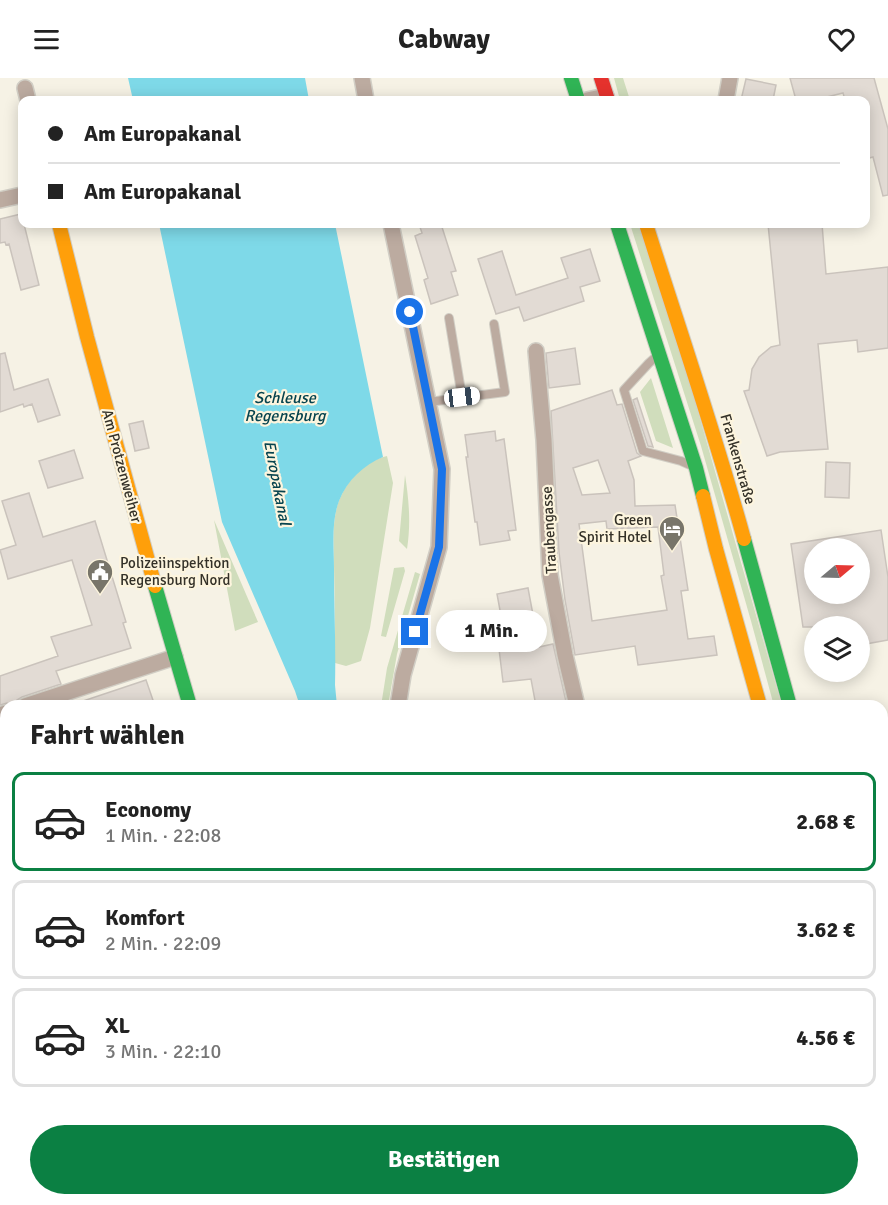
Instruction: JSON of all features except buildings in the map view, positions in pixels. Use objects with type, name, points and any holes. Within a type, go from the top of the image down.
[{"type":"main road","points":[[571,78],[577,96]]},
{"type":"main road","points":[[601,78],[606,96]]},
{"type":"main road","name":"Am Protzenweiher","points":[[60,228],[87,337],[188,700]]},
{"type":"main road","points":[[618,228],[696,468],[758,700]]},
{"type":"main road","name":"Frankenstraße","points":[[647,228],[725,470],[788,700]]},
{"type":"street","points":[[362,78],[365,96]]},
{"type":"street","points":[[727,96],[730,78]]},
{"type":"street","points":[[0,200],[18,196]]},
{"type":"street","points":[[393,228],[442,469],[439,547],[403,675],[399,700]]},
{"type":"street","name":"Traubengasse","points":[[536,351],[544,440],[550,575],[565,655],[576,700]]},
{"type":"street","points":[[43,700],[175,657]]},
{"type":"lane","points":[[449,318],[462,397]]},
{"type":"lane","points":[[429,402],[505,392],[494,324]]},
{"type":"lane","points":[[659,354],[624,390],[643,451],[681,460],[696,468]]},
{"type":"green space","points":[[614,78],[623,78],[629,96],[619,96]]},
{"type":"green space","points":[[631,228],[639,228],[681,352],[780,700],[772,700],[701,446]]},
{"type":"green space","points":[[651,378],[673,448],[656,441],[640,392]]},
{"type":"green space","points":[[387,456],[393,483],[370,628],[361,661],[346,666],[335,663],[334,525],[336,511],[343,493],[354,476],[369,463]]},
{"type":"green space","points":[[405,475],[409,512],[407,549],[399,541]]},
{"type":"green space","points":[[214,520],[258,622],[235,631]]},
{"type":"green space","points":[[404,567],[405,571],[386,637],[381,636],[394,568]]},
{"type":"green space","points":[[415,572],[420,574],[397,654],[389,700],[382,700],[387,668]]},
{"type":"water","points":[[128,78],[305,78],[308,96],[132,96]]},
{"type":"water","name":"Schleuse Regensburg","points":[[160,228],[336,228],[383,457],[369,464],[351,480],[342,493],[336,509],[333,543],[336,700],[298,700],[222,522]]},
{"type":"traffic: fast","points":[[571,78],[577,96]]},
{"type":"traffic: fast","points":[[618,228],[703,496]]},
{"type":"traffic: fast","points":[[744,539],[788,700]]},
{"type":"traffic: fast","points":[[155,586],[188,700]]},
{"type":"traffic: slow","points":[[60,228],[87,337],[155,586]]},
{"type":"traffic: slow","points":[[647,228],[709,420],[744,539]]},
{"type":"traffic: slow","points":[[703,496],[758,700]]},
{"type":"traffic: jam","points":[[601,78],[607,96]]},
{"type":"place","name":"Green Spirit Hotel","points":[[672,552]]},
{"type":"place","name":"Polizeiinspektion Regensburg Nord","points":[[100,595]]},
{"type":"route","points":[[410,312],[442,469],[439,547],[415,632]]},
{"type":"water label","name":"Europakanal","points":[[277,483]]}]
